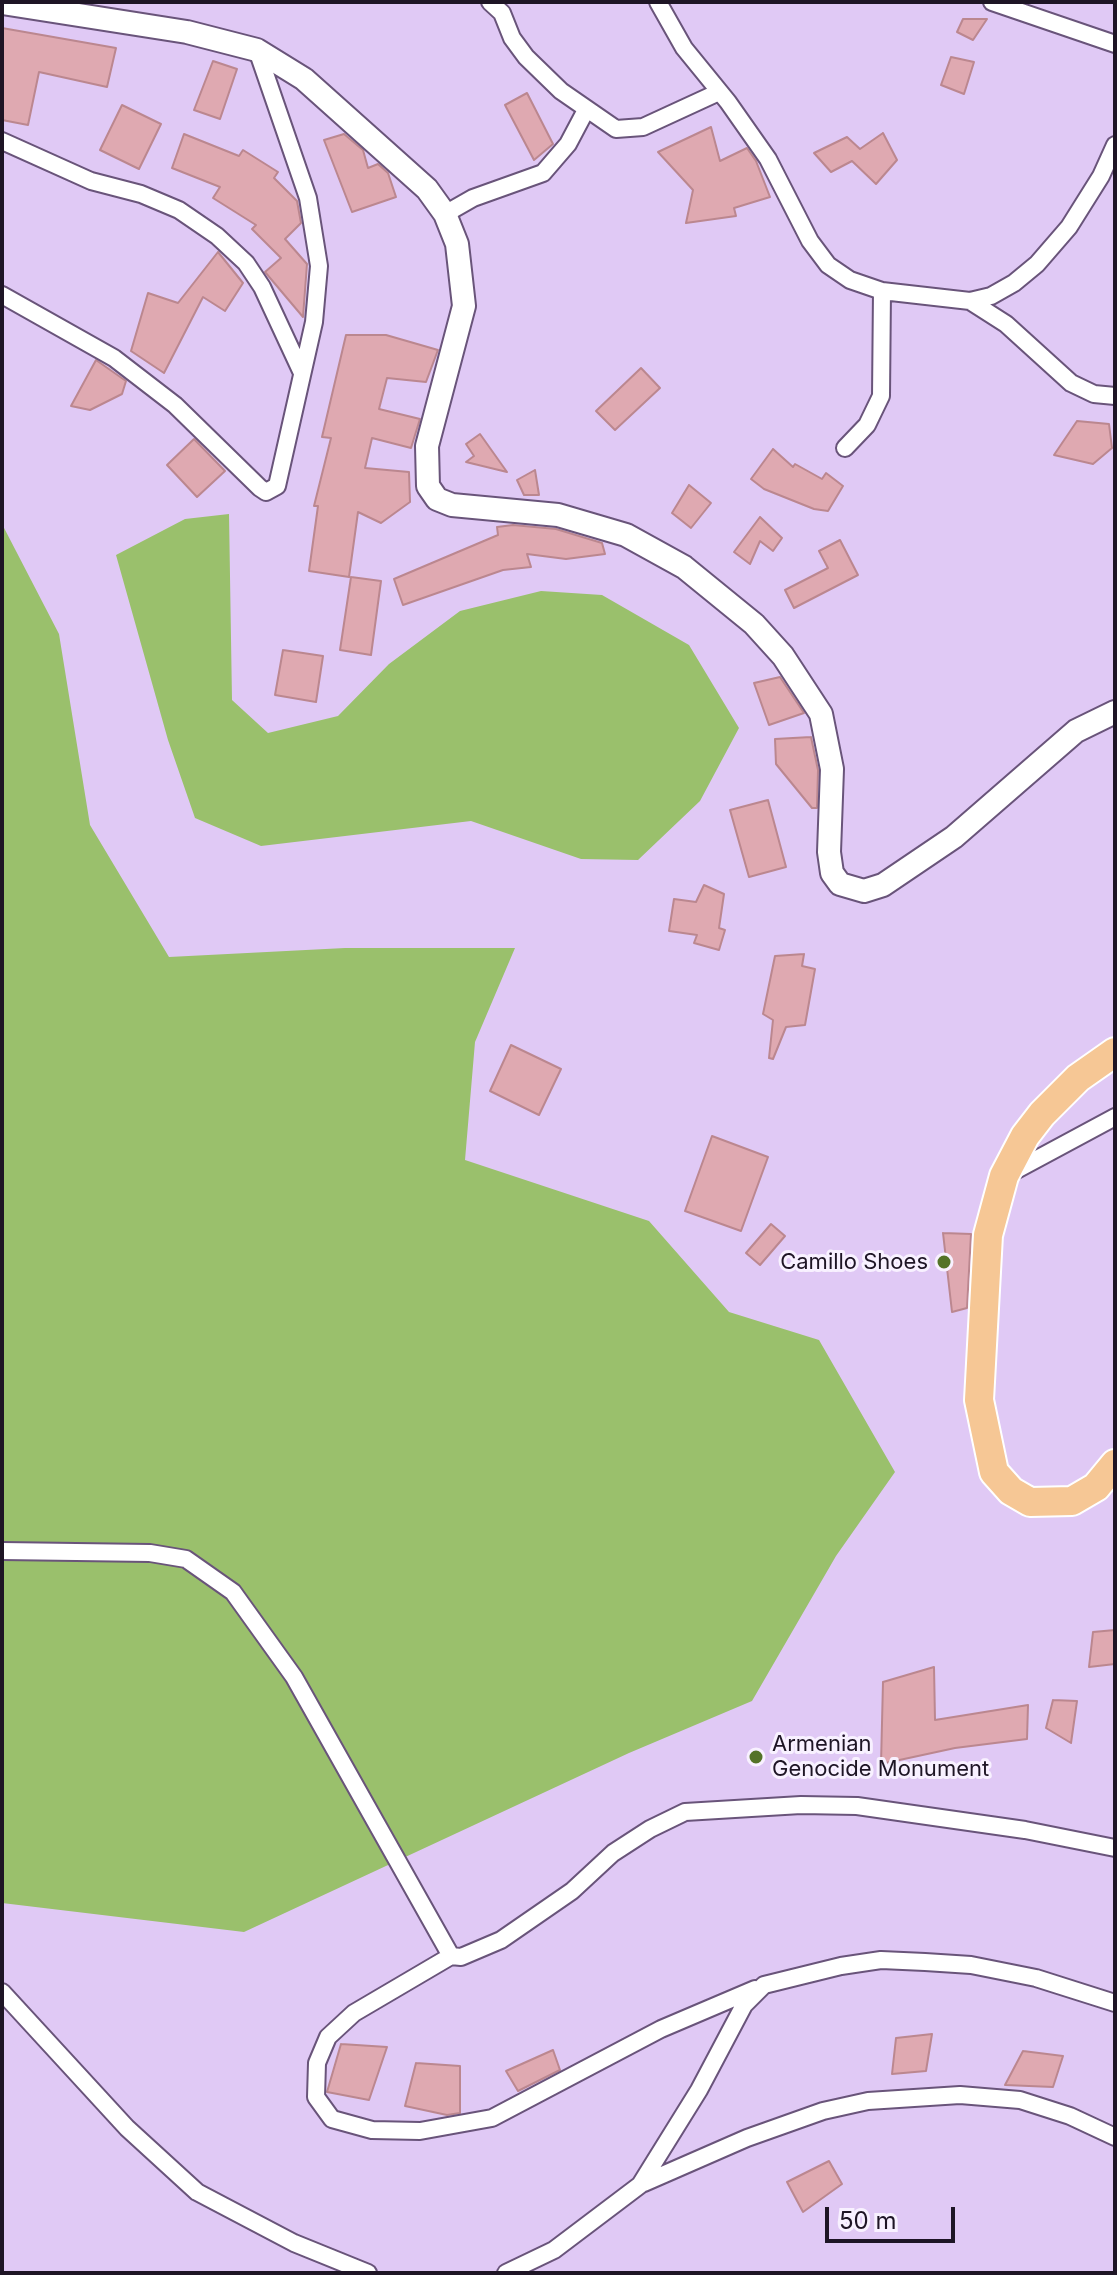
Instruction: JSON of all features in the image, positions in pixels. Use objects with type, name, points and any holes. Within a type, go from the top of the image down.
[{"type":"highway","points":[[1115,1052],[1078,1078],[1042,1114],[1025,1136],[1004,1176],[988,1235],[979,1400],[994,1472],[1011,1491],[1030,1502],[1049,1504],[1072,1501],[1096,1487],[1115,1464]]},
{"type":"main road","points":[[2,3],[187,32],[257,50],[304,79],[427,189],[445,214],[457,244],[464,306],[427,446],[428,486],[437,499],[452,505],[558,515],[626,535],[684,567],[754,624],[783,656],[821,714],[832,769],[829,852],[832,873],[840,884],[864,891],[883,885],[954,837],[1076,731],[1115,712]]},
{"type":"street","points":[[490,2],[502,13],[512,38],[526,57],[586,110],[616,129],[629,130],[719,92]]},
{"type":"street","points":[[658,2],[684,48],[768,159],[810,241],[828,265],[850,280],[882,291],[970,301],[991,296],[1037,264],[1082,207],[1115,145]]},
{"type":"street","points":[[992,2],[1115,44]]},
{"type":"street","points":[[2,295],[134,372],[175,405],[266,492],[272,491],[280,480],[318,292],[316,235],[297,163],[257,50]]},
{"type":"street","points":[[445,214],[473,198],[543,173],[568,144],[586,110]]},
{"type":"street","points":[[2,141],[91,181],[141,194],[166,205],[217,236],[246,263],[262,287],[302,373]]},
{"type":"street","points":[[845,448],[867,425],[881,396],[882,291]]},
{"type":"street","points":[[970,301],[1006,324],[1071,383],[1094,394],[1115,396]]},
{"type":"street","points":[[1004,1176],[1115,1117]]},
{"type":"street","points":[[2,1551],[150,1553],[186,1559],[233,1592],[294,1677],[451,1956]]},
{"type":"street","points":[[1115,1848],[1025,1830],[857,1806],[801,1805],[685,1812],[650,1829],[613,1853],[572,1891],[501,1940],[461,1957],[451,1956],[354,2013],[328,2037],[317,2063],[316,2097],[332,2119],[372,2130],[420,2131],[492,2118],[661,2029],[764,1985],[841,1966],[881,1960],[971,1965],[1036,1978],[1115,2003]]},
{"type":"street","points":[[640,2185],[699,2090],[744,2005],[764,1985]]},
{"type":"street","points":[[2,1992],[127,2128],[197,2192],[294,2243],[368,2273]]},
{"type":"street","points":[[506,2273],[554,2250],[640,2185],[747,2138],[823,2111],[868,2101],[960,2095],[1020,2100],[1070,2116],[1115,2137]]},
{"type":"green space","points":[[229,514],[232,700],[268,733],[338,716],[389,664],[460,611],[541,591],[602,595],[689,645],[739,728],[700,801],[638,860],[581,859],[471,821],[261,846],[195,818],[168,740],[116,555],[185,519]]},
{"type":"green space","points":[[2,524],[59,634],[90,825],[169,957],[345,948],[515,948],[475,1042],[465,1160],[649,1221],[729,1312],[819,1340],[895,1472],[836,1556],[752,1701],[629,1753],[244,1932],[2,1903]]},
{"type":"building","points":[[963,19],[987,19],[973,40],[957,32]]},
{"type":"building","points":[[2,28],[116,48],[107,87],[39,72],[28,125],[2,120]]},
{"type":"building","points":[[951,57],[974,62],[964,94],[941,85]]},
{"type":"building","points":[[213,61],[237,69],[220,119],[194,110]]},
{"type":"building","points":[[527,93],[553,144],[534,160],[505,105]]},
{"type":"building","points":[[122,105],[161,124],[139,169],[100,150]]},
{"type":"building","points":[[711,127],[720,161],[747,148],[756,161],[770,197],[734,208],[736,216],[686,223],[693,190],[658,152]]},
{"type":"building","points":[[883,133],[897,160],[876,184],[852,161],[831,172],[814,153],[847,137],[860,149]]},
{"type":"building","points":[[184,134],[239,156],[243,150],[278,172],[274,178],[297,201],[301,223],[285,239],[307,264],[303,317],[265,272],[281,258],[252,229],[256,225],[213,198],[220,187],[172,168]]},
{"type":"building","points":[[344,134],[363,150],[368,168],[378,164],[388,173],[396,197],[352,212],[324,140]]},
{"type":"building","points":[[218,252],[243,283],[225,311],[203,297],[164,373],[131,351],[148,293],[178,303]]},
{"type":"building","points":[[346,335],[386,335],[438,350],[426,382],[387,378],[379,409],[420,419],[411,448],[372,438],[365,468],[409,472],[410,502],[381,523],[358,512],[349,577],[309,571],[318,506],[314,506],[331,438],[322,437]]},
{"type":"building","points":[[96,360],[126,381],[122,394],[90,410],[71,406]]},
{"type":"building","points":[[641,368],[660,388],[615,430],[596,411]]},
{"type":"building","points":[[1077,421],[1109,424],[1112,448],[1093,464],[1054,455]]},
{"type":"building","points":[[480,434],[507,472],[466,462],[474,456],[466,444]]},
{"type":"building","points":[[194,439],[225,471],[197,497],[167,465]]},
{"type":"building","points":[[773,449],[793,467],[795,464],[822,479],[826,473],[843,486],[828,511],[814,509],[764,489],[751,479]]},
{"type":"building","points":[[535,470],[539,495],[524,495],[517,480]]},
{"type":"building","points":[[689,485],[711,503],[691,528],[672,513]]},
{"type":"building","points":[[760,517],[782,538],[773,551],[760,541],[750,564],[734,552]]},
{"type":"building","points":[[513,525],[556,529],[602,543],[605,554],[566,559],[527,554],[531,567],[503,570],[403,605],[394,579],[498,535],[497,527]]},
{"type":"building","points":[[840,540],[858,575],[794,608],[785,590],[828,568],[819,551]]},
{"type":"building","points":[[351,577],[381,581],[371,655],[340,650]]},
{"type":"building","points":[[283,650],[323,656],[316,702],[275,695]]},
{"type":"building","points":[[780,677],[804,713],[769,725],[754,683]]},
{"type":"building","points":[[811,737],[818,770],[817,808],[812,808],[776,764],[775,739]]},
{"type":"building","points":[[768,800],[786,867],[749,877],[730,810]]},
{"type":"building","points":[[704,885],[724,894],[719,928],[725,930],[719,950],[694,943],[697,935],[669,931],[674,899],[696,902]]},
{"type":"building","points":[[804,954],[802,966],[815,969],[805,1025],[786,1027],[773,1059],[769,1058],[773,1020],[763,1014],[775,956]]},
{"type":"building","points":[[511,1045],[561,1069],[539,1115],[490,1091]]},
{"type":"building","points":[[712,1136],[768,1157],[741,1231],[685,1211]]},
{"type":"building","points":[[771,1224],[785,1236],[760,1265],[746,1253]]},
{"type":"building","points":[[943,1233],[971,1234],[967,1308],[952,1312]]},
{"type":"building","points":[[1115,1630],[1115,1664],[1089,1667],[1093,1632]]},
{"type":"building","points":[[934,1667],[935,1720],[1028,1705],[1027,1739],[955,1748],[881,1764],[883,1682]]},
{"type":"building","points":[[1053,1700],[1077,1701],[1071,1743],[1046,1728]]},
{"type":"building","points":[[932,2034],[926,2071],[892,2074],[896,2038]]},
{"type":"building","points":[[341,2044],[387,2047],[369,2100],[327,2092]]},
{"type":"building","points":[[553,2050],[560,2070],[518,2091],[506,2071]]},
{"type":"building","points":[[1023,2051],[1063,2056],[1053,2087],[1005,2085]]},
{"type":"building","points":[[416,2063],[460,2066],[460,2113],[447,2115],[405,2106]]},
{"type":"building","points":[[829,2161],[842,2184],[803,2212],[787,2182]]},
{"type":"place","name":"Camillo Shoes","points":[[944,1262]]},
{"type":"place","name":"Armenian Genocide Monument","points":[[756,1757]]}]
